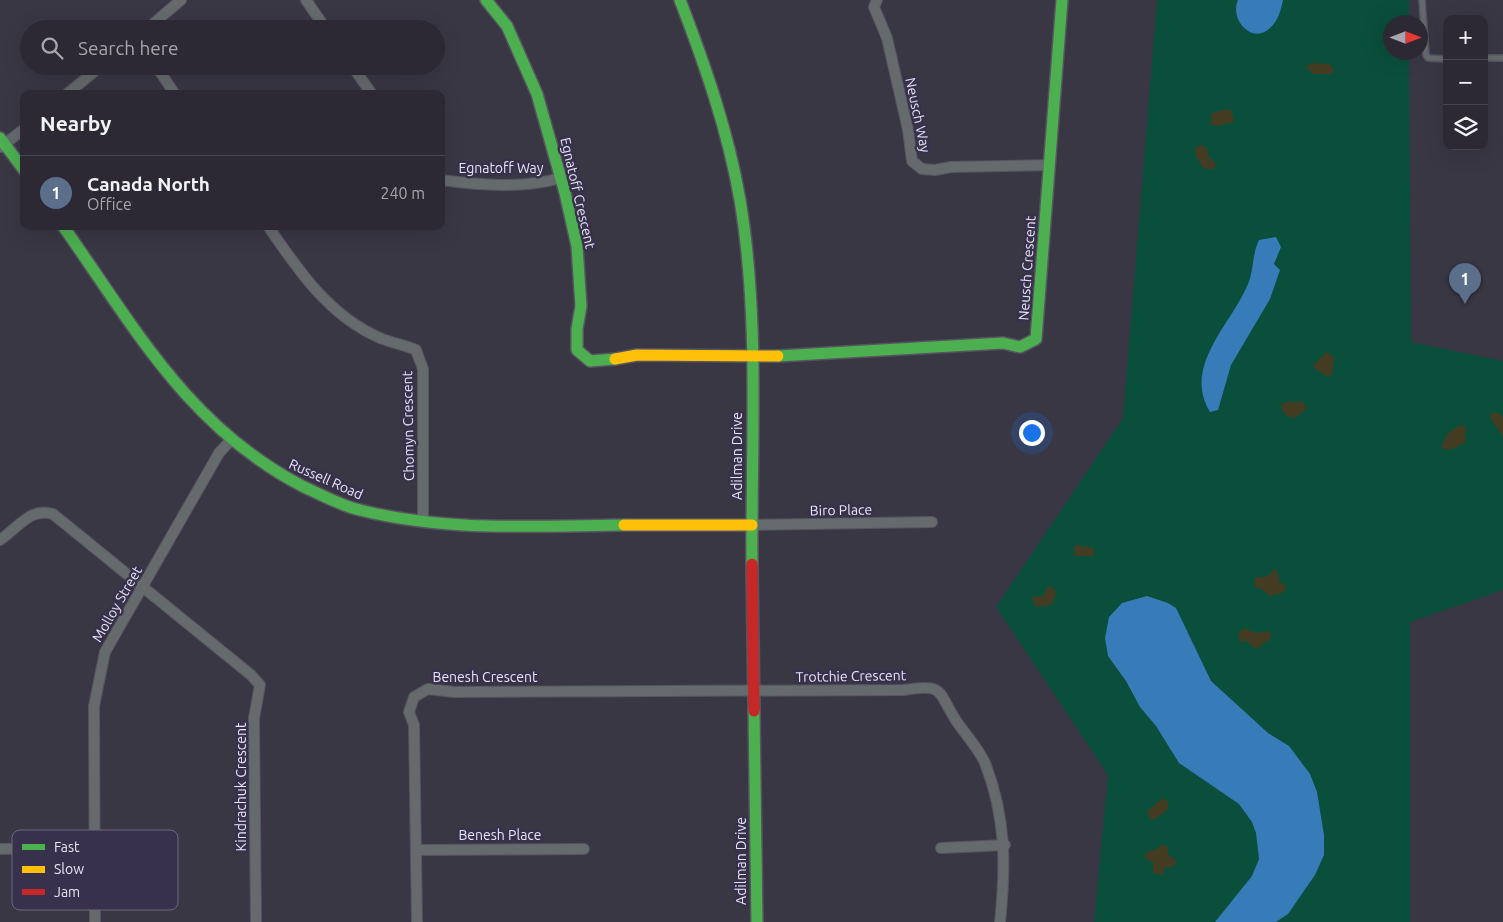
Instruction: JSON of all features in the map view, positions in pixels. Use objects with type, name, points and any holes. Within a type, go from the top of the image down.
[{"type":"street","points":[[157,20],[180,0]]},
{"type":"street","points":[[306,0],[320,20]]},
{"type":"street","name":"Egnatoff Crescent","points":[[486,0],[507,26],[537,94],[560,178],[577,246],[582,306],[577,329],[577,350],[590,361],[612,360],[637,355],[751,354]]},
{"type":"street","name":"Adilman Drive","points":[[680,0],[716,98],[739,199],[747,260],[751,354],[757,922]]},
{"type":"street","name":"Neusch Way","points":[[877,0],[874,7],[887,38],[908,130],[912,161],[922,169],[935,170],[951,167],[1049,165]]},
{"type":"street","name":"Neusch Crescent","points":[[751,354],[780,356],[1003,343],[1015,349],[1027,346],[1036,339],[1062,0]]},
{"type":"street","points":[[72,90],[90,75]]},
{"type":"street","points":[[162,75],[172,90]]},
{"type":"street","points":[[358,75],[369,90]]},
{"type":"street","points":[[20,132],[2,143],[20,165]]},
{"type":"street","name":"Egnatoff Way","points":[[445,180],[474,184],[547,182],[560,178]]},
{"type":"street","name":"Russell Road","points":[[66,230],[167,374],[202,413],[231,440],[272,470],[319,494],[358,510],[463,526],[752,525]]},
{"type":"street","name":"Chomyn Crescent","points":[[271,230],[303,277],[339,314],[380,338],[416,350],[423,369],[423,521]]},
{"type":"street","name":"Molloy Street","points":[[94,830],[94,706],[104,652],[219,453],[231,440]]},
{"type":"street","points":[[0,540],[29,517],[42,511],[53,514],[142,588]]},
{"type":"street","name":"Biro Place","points":[[752,525],[932,522]]},
{"type":"street","name":"Kindrachuk Crescent","points":[[142,588],[251,675],[260,685],[254,718],[256,922]]},
{"type":"street","name":"Trotchie Crescent","points":[[755,690],[904,690],[928,686],[943,694],[955,718],[984,762],[999,809],[1005,845],[1000,922]]},
{"type":"street","name":"Benesh Crescent","points":[[417,922],[414,725],[409,712],[414,697],[428,690],[454,692],[755,690]]},
{"type":"street","points":[[941,848],[1005,845]]},
{"type":"street","name":"Benesh Place","points":[[417,850],[584,849]]},
{"type":"lane","points":[[1422,0],[1426,55],[1428,58],[1443,59]]},
{"type":"lane","points":[[1488,58],[1503,58]]},
{"type":"green space","points":[[1157,0],[1409,0],[1409,15],[1383,15],[1383,60],[1409,60],[1411,342],[1503,361],[1503,590],[1410,622],[1410,922],[1094,922],[1108,775],[996,607],[1123,418]]},
{"type":"sand","points":[[1312,63],[1329,64],[1334,70],[1332,74],[1313,74],[1306,67]]},
{"type":"sand","points":[[1227,109],[1232,111],[1234,122],[1217,126],[1210,124],[1212,113]]},
{"type":"sand","points":[[1201,145],[1207,148],[1208,156],[1216,164],[1214,169],[1204,169],[1196,156],[1195,148]]},
{"type":"sand","points":[[1326,352],[1334,357],[1332,375],[1328,377],[1314,368],[1314,365]]},
{"type":"sand","points":[[1285,402],[1303,402],[1306,406],[1305,410],[1295,418],[1290,417],[1284,413],[1281,406]]},
{"type":"sand","points":[[1492,412],[1501,414],[1503,418],[1503,436],[1490,418]]},
{"type":"sand","points":[[1460,425],[1466,427],[1465,443],[1450,450],[1441,448],[1448,433]]},
{"type":"sand","points":[[1077,545],[1094,548],[1094,556],[1075,556],[1074,547]]},
{"type":"sand","points":[[1274,569],[1277,571],[1280,582],[1285,585],[1286,589],[1282,593],[1270,596],[1263,590],[1255,587],[1254,578],[1268,576]]},
{"type":"sand","points":[[1048,586],[1054,589],[1056,593],[1052,605],[1036,607],[1032,597],[1043,596]]},
{"type":"sand","points":[[1245,628],[1256,633],[1269,631],[1271,635],[1270,640],[1263,643],[1261,647],[1254,648],[1247,641],[1240,642],[1238,633]]},
{"type":"sand","points":[[1163,798],[1168,802],[1168,809],[1156,819],[1150,819],[1147,811]]},
{"type":"sand","points":[[1161,845],[1168,847],[1168,855],[1175,859],[1176,863],[1173,867],[1165,867],[1163,875],[1153,873],[1153,862],[1145,859],[1146,852],[1157,849]]},
{"type":"water","points":[[1238,0],[1283,0],[1279,15],[1273,25],[1257,34],[1244,28],[1240,22],[1236,8]]},
{"type":"water","points":[[1276,237],[1281,247],[1274,264],[1280,270],[1270,299],[1231,365],[1218,410],[1210,412],[1203,395],[1202,378],[1205,362],[1212,346],[1248,284],[1259,240]]},
{"type":"water","points":[[1147,596],[1168,603],[1176,608],[1211,681],[1268,733],[1289,746],[1310,774],[1317,792],[1324,835],[1324,855],[1315,875],[1288,914],[1276,922],[1215,922],[1252,876],[1259,859],[1256,833],[1252,822],[1239,804],[1179,763],[1156,726],[1140,707],[1126,681],[1108,656],[1105,638],[1109,617],[1122,603]]},
{"type":"traffic: fast","points":[[486,0],[507,26],[537,94],[565,193],[577,246],[581,306],[577,329],[577,350],[590,361],[615,359]]},
{"type":"traffic: fast","points":[[680,0],[707,74],[729,149],[740,200],[746,245],[750,290],[753,381],[752,564]]},
{"type":"traffic: fast","points":[[778,356],[1003,343],[1020,347],[1036,339],[1062,0]]},
{"type":"traffic: fast","points":[[0,138],[20,165]]},
{"type":"traffic: fast","points":[[66,230],[167,373],[196,405],[228,436],[264,463],[304,487],[353,508],[425,522],[491,526],[624,525]]},
{"type":"traffic: fast","points":[[754,711],[757,922]]},
{"type":"traffic: slow","points":[[615,359],[637,355],[778,356]]},
{"type":"traffic: slow","points":[[624,525],[752,525]]},
{"type":"traffic: jam","points":[[752,564],[754,711]]},
{"type":"place","name":"Canada North","points":[[1465,304]]}]
